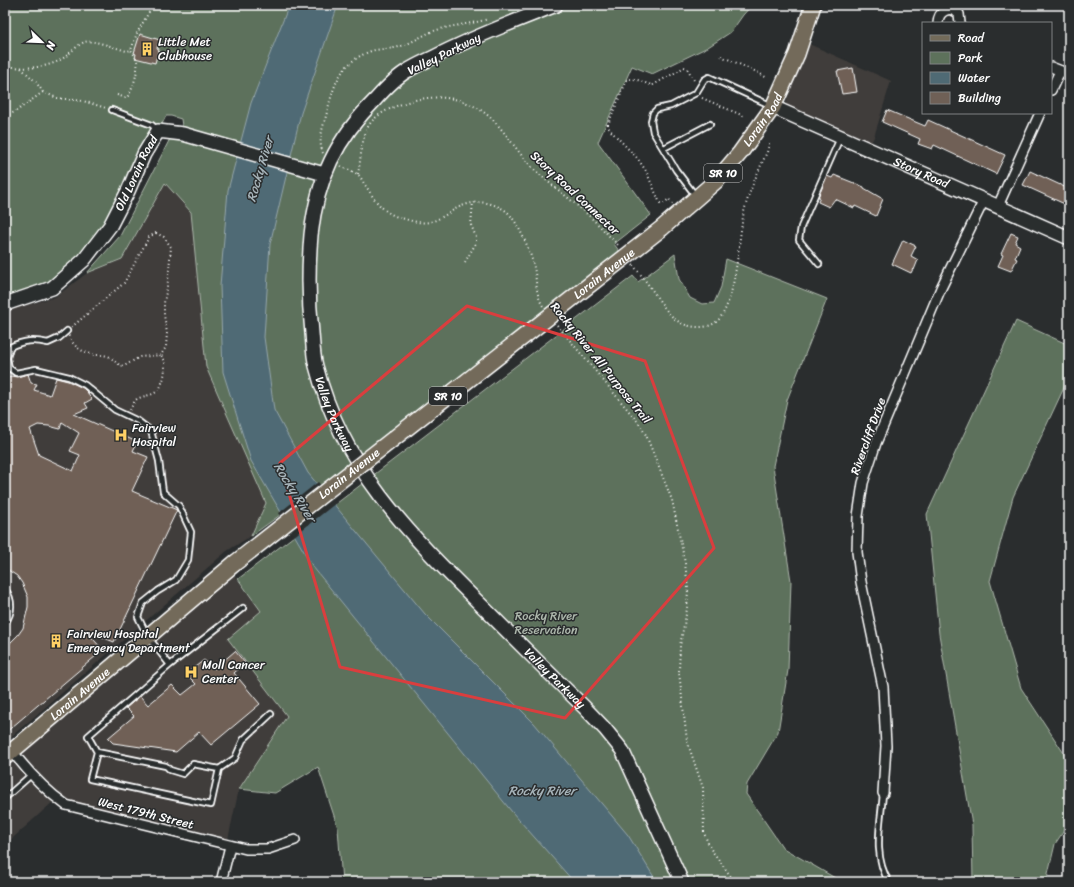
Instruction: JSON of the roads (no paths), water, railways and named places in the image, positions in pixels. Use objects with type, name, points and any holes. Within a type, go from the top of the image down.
[{"type":"main road","name":"Lorain Road","points":[[662,228],[717,180],[773,107],[797,54],[813,5]]},
{"type":"main road","name":"Lorain Avenue","points":[[8,754],[235,563],[662,228]]},
{"type":"street","name":"Valley Parkway","points":[[556,5],[465,41],[406,71],[385,89],[363,112],[342,140],[330,159],[324,174],[312,222],[308,264],[308,297],[315,363],[330,409],[347,447],[381,498],[404,527],[441,566],[584,707],[622,750],[682,882]]},
{"type":"street","points":[[938,22],[939,15],[945,10],[953,10],[959,14],[960,22]]},
{"type":"street","points":[[1052,85],[1055,69],[1069,74]]},
{"type":"street","name":"Story Road","points":[[773,107],[1069,238]]},
{"type":"street","points":[[998,206],[1040,114]]},
{"type":"street","name":"Old Lorain Road","points":[[5,304],[52,288],[84,260],[110,226],[128,191],[144,154],[158,131],[183,134],[324,174]]},
{"type":"street","name":"Rivercliff Drive","points":[[883,793],[886,746],[883,687],[861,582],[857,552],[858,516],[863,483],[876,443],[941,288],[984,200]]},
{"type":"street","name":"West 179th Street","points":[[8,754],[51,794],[66,804],[246,849],[268,848],[295,840]]},
{"type":"street","points":[[221,882],[230,846]]},
{"type":"lane","points":[[697,198],[676,170],[652,128],[651,121],[653,113],[657,109],[671,106],[696,93],[706,78],[709,77],[773,107]]},
{"type":"lane","points":[[112,110],[152,125],[158,131]]},
{"type":"lane","points":[[664,148],[710,124]]},
{"type":"lane","points":[[819,264],[799,240],[799,234],[840,136]]},
{"type":"lane","points":[[67,331],[59,338],[48,343],[36,340],[21,341],[10,347],[8,358],[9,368],[16,373],[36,369],[69,377],[85,384],[115,410],[138,421],[151,431],[159,461],[163,492],[179,506],[191,532],[188,560],[176,580],[158,591],[143,603],[138,617],[148,637],[170,665]]},
{"type":"lane","points":[[5,589],[11,601],[11,610],[5,623]]},
{"type":"lane","points":[[243,608],[170,665],[88,736],[97,752],[90,779],[211,805],[219,770],[235,758],[243,740],[271,714]]},
{"type":"lane","points":[[97,752],[166,766],[170,770],[183,774],[193,764],[219,770]]},
{"type":"lane","points":[[5,798],[31,775]]},
{"type":"lane","points":[[883,793],[878,844],[880,862],[889,882]]},
{"type":"water","name":"Rocky River","points":[[289,5],[338,5],[301,113],[270,244],[264,337],[274,410],[308,473],[425,614],[534,723],[628,835],[657,882],[574,882],[512,812],[313,567],[251,461],[223,372],[220,286],[228,190],[251,103]]},
{"type":"place","name":"Little Met Clubhouse","points":[[147,49]]},
{"type":"place","name":"Fairview Hospital","points":[[121,435]]},
{"type":"place","name":"Fairview Hospital Emergency Department","points":[[56,641]]},
{"type":"place","name":"Moll Cancer Center","points":[[191,672]]},
{"type":"park label","name":"Rocky River Reservation","points":[[546,623]]}]
